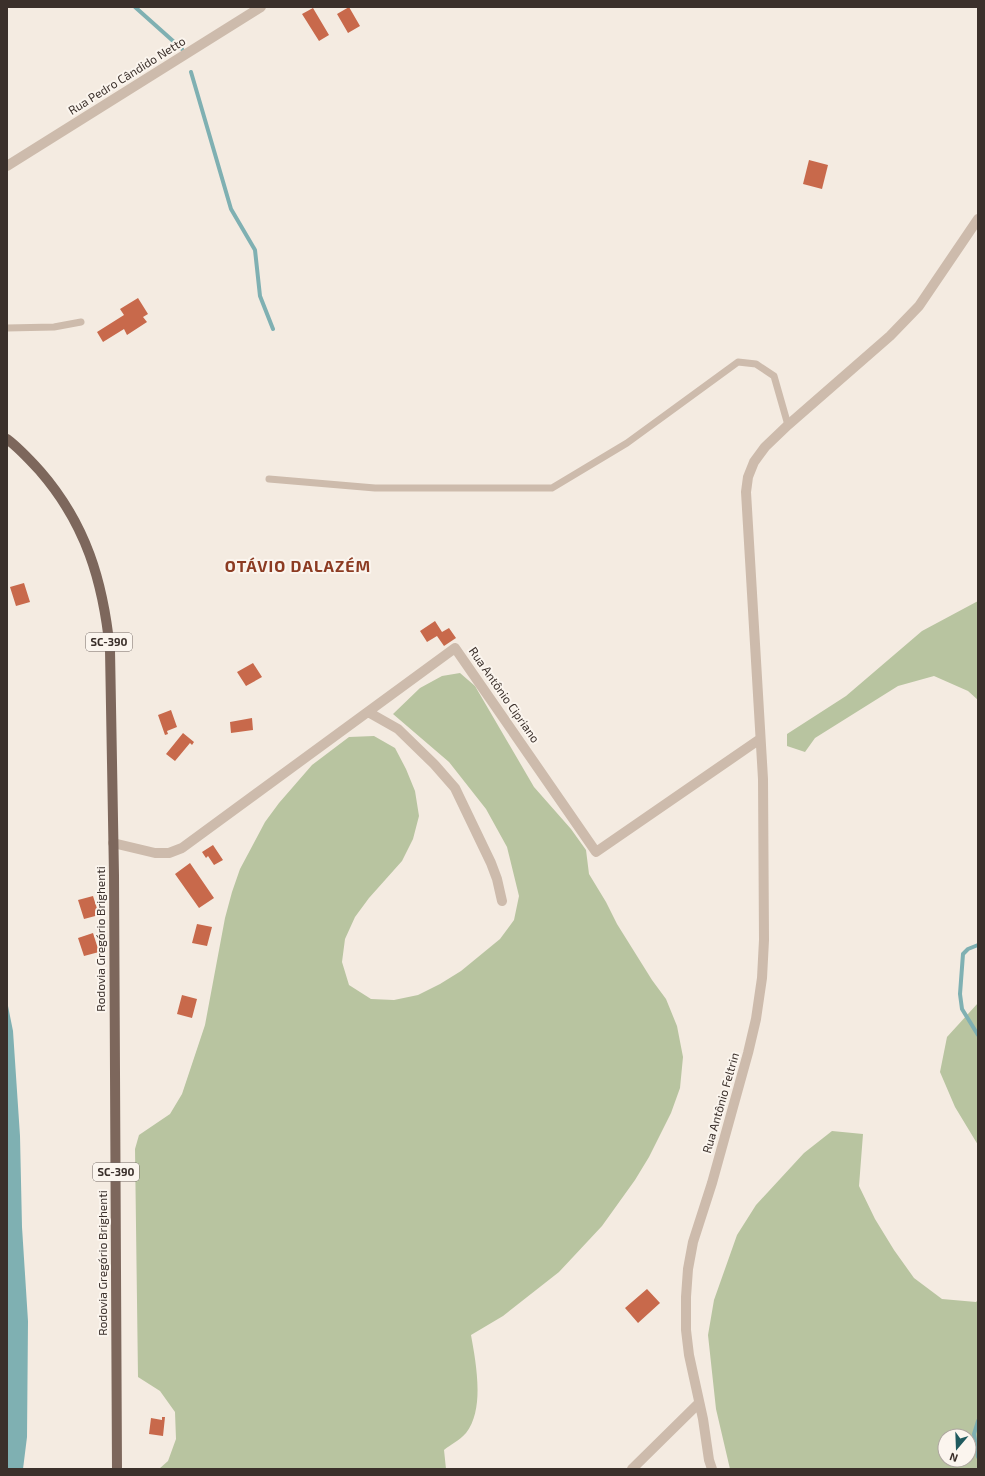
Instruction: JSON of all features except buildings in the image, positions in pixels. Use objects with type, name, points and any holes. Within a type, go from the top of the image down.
[{"type":"main road","name":"Rodovia Gregório Brighenti","points":[[7,439],[32,462],[53,486],[69,510],[84,538],[94,566],[102,593],[107,621],[110,650],[113,844],[118,1469]]},
{"type":"street","name":"Rua Pedro Cândido Netto","points":[[7,166],[261,7]]},
{"type":"street","name":"Rua Antônio Feltrin","points":[[712,1469],[692,1374],[686,1330],[688,1269],[693,1242],[712,1183],[756,1019],[762,978],[764,940],[763,797],[746,492],[748,476],[754,462],[765,447],[890,336],[919,306],[978,219]]},
{"type":"street","name":"Rua Antônio Cipriano","points":[[113,844],[155,853],[169,853],[182,848],[455,648],[596,852],[760,739]]},
{"type":"street","points":[[368,712],[398,729],[438,768],[455,788],[491,862],[502,901]]},
{"type":"street","points":[[632,1469],[699,1403]]},
{"type":"lane","points":[[7,328],[54,327],[81,322]]},
{"type":"lane","points":[[269,479],[375,488],[552,488],[627,443],[738,362],[756,364],[774,376],[788,426]]},
{"type":"green space","points":[[978,601],[978,700],[968,691],[934,676],[898,686],[815,738],[805,752],[787,746],[787,734],[846,696],[922,631]]},
{"type":"green space","points":[[460,673],[475,686],[534,787],[571,829],[586,850],[589,874],[617,924],[652,980],[666,999],[677,1026],[683,1057],[680,1088],[671,1113],[649,1157],[635,1180],[602,1226],[559,1272],[503,1316],[471,1335],[478,1386],[476,1412],[466,1433],[444,1450],[446,1469],[159,1469],[168,1461],[176,1439],[175,1412],[160,1391],[138,1377],[135,1149],[139,1135],[170,1114],[182,1094],[205,1025],[225,918],[232,892],[240,869],[265,822],[279,803],[312,765],[349,737],[374,736],[395,748],[415,791],[419,816],[413,839],[402,861],[369,898],[355,917],[345,939],[342,962],[349,985],[371,999],[394,1000],[418,995],[440,984],[461,971],[500,939],[514,920],[519,896],[507,847],[486,809],[449,762],[393,714],[420,688],[442,676]]},
{"type":"green space","points":[[978,1003],[978,1145],[955,1107],[940,1072],[947,1037]]},
{"type":"green space","points":[[832,1131],[863,1134],[859,1186],[875,1219],[894,1250],[914,1278],[942,1299],[976,1302],[978,1300],[978,1469],[730,1469],[716,1409],[708,1335],[714,1300],[737,1235],[756,1205],[804,1153]]},
{"type":"water","points":[[7,1001],[13,1031],[20,1136],[22,1227],[28,1321],[27,1437],[23,1469],[7,1469]]},
{"type":"waterway","points":[[135,7],[182,49]]},
{"type":"waterway","points":[[191,72],[231,209],[255,250],[260,296],[273,329]]},
{"type":"waterway","points":[[978,945],[968,949],[963,954],[960,994],[962,1009],[978,1035]]},
{"type":"waterway","points":[[978,1421],[974,1434],[978,1457]]},
{"type":"district","name":"OTÁVIO DALAZÉM","points":[[298,566]]}]
